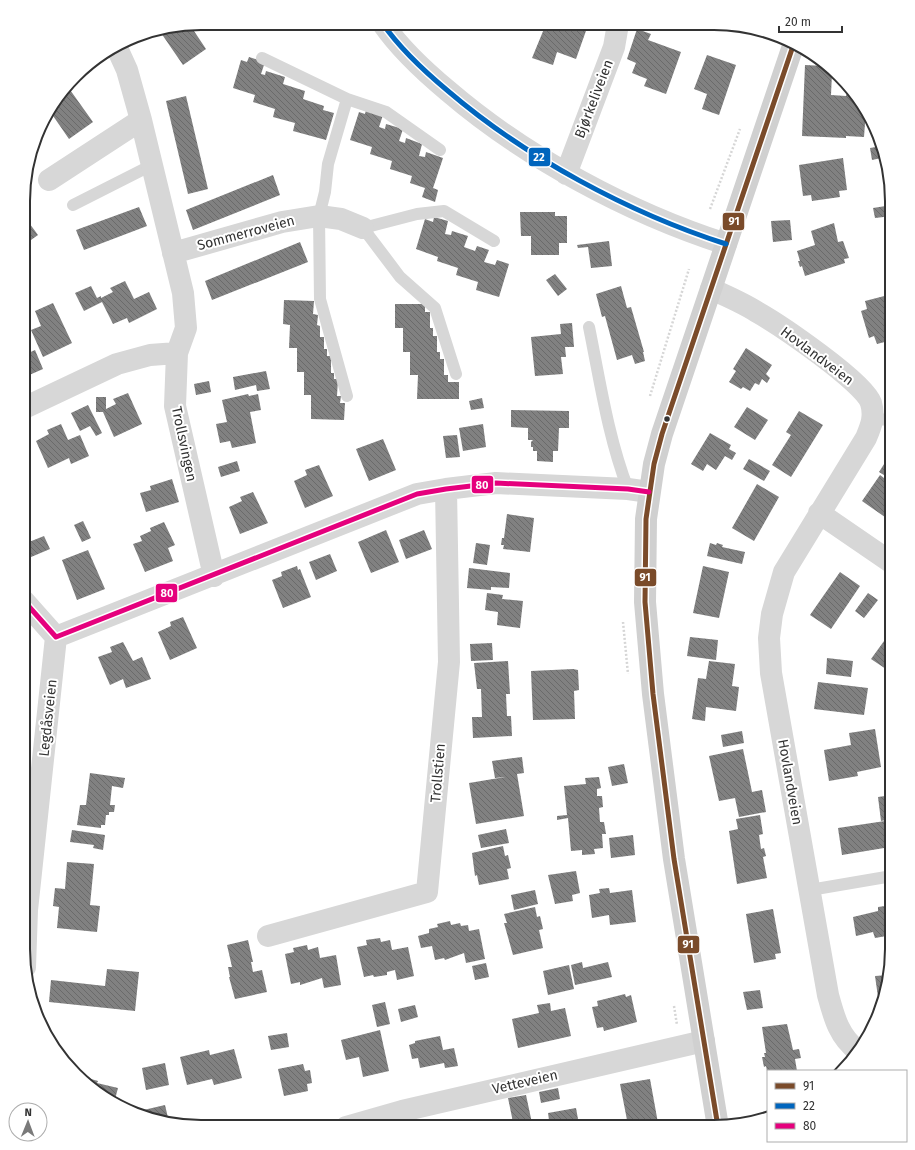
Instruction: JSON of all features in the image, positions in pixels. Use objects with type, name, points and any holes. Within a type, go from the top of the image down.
[{"type":"main road","points":[[717,1120],[674,859],[653,694],[645,602],[644,549],[649,492],[662,434],[792,49]]},
{"type":"street","points":[[387,30],[416,64],[480,118],[566,174],[700,235],[726,244]]},
{"type":"street","name":"Bjørkeliveien","points":[[566,174],[614,47],[617,30]]},
{"type":"street","points":[[30,405],[117,364],[150,355],[177,353],[186,328],[183,293],[152,165],[127,70],[118,51]]},
{"type":"street","points":[[50,180],[141,120]]},
{"type":"street","name":"Sommerroveien","points":[[173,253],[282,222],[319,216],[341,219],[363,228]]},
{"type":"street","name":"Hovlandveien","points":[[711,289],[759,313],[840,370],[862,390],[883,420],[866,438],[784,572],[772,614],[769,638],[771,673],[828,995],[834,1019],[847,1043],[854,1048]]},
{"type":"street","name":"Trollsvingen","points":[[177,353],[175,406],[214,576]]},
{"type":"street","points":[[30,608],[56,637],[214,576],[417,494],[496,483],[628,489],[649,492]]},
{"type":"street","name":"Trollstien","points":[[268,936],[427,892],[449,662],[446,489]]},
{"type":"street","points":[[819,513],[885,558]]},
{"type":"street","name":"Legdåsveien","points":[[30,882],[56,637]]},
{"type":"street","name":"Vetteveien","points":[[370,1120],[402,1111],[704,1041]]},
{"type":"lane","points":[[262,58],[347,99],[386,112],[440,150]]},
{"type":"lane","points":[[347,99],[328,164],[326,192],[319,216],[320,299],[347,396]]},
{"type":"lane","points":[[73,205],[152,165]]},
{"type":"lane","points":[[456,374],[435,308],[400,277],[363,228],[417,214],[444,211],[494,241]]},
{"type":"lane","points":[[589,327],[610,432],[628,489]]},
{"type":"lane","points":[[810,890],[885,877]]},
{"type":"path","points":[[648,404],[689,269]]},
{"type":"building","points":[[193,30],[206,49],[183,65],[162,35]]},
{"type":"building","points":[[544,30],[586,30],[576,59],[557,52],[553,65],[532,58]]},
{"type":"building","points":[[637,30],[651,34],[648,40],[681,52],[666,94],[644,86],[647,79],[632,73],[636,63],[627,59]]},
{"type":"building","points":[[707,55],[736,65],[719,115],[702,109],[707,94],[694,89]]},
{"type":"building","points":[[249,57],[265,62],[261,74],[265,75],[266,71],[285,77],[283,84],[305,91],[303,99],[324,106],[323,110],[334,113],[326,140],[293,131],[295,123],[273,117],[275,109],[253,102],[255,95],[233,88],[241,60],[247,62]]},
{"type":"building","points":[[805,65],[819,66],[832,77],[831,95],[846,96],[847,93],[856,106],[865,122],[864,137],[846,136],[846,138],[802,136]]},
{"type":"building","points":[[70,90],[93,122],[69,139],[53,115]]},
{"type":"building","points":[[186,96],[208,189],[188,194],[166,101]]},
{"type":"building","points":[[366,110],[383,115],[379,127],[385,129],[386,124],[403,129],[399,141],[405,143],[406,138],[422,144],[419,156],[425,157],[426,152],[443,158],[433,188],[438,190],[435,202],[422,197],[425,188],[410,183],[412,176],[390,169],[392,161],[370,154],[372,147],[350,140],[359,112],[365,114]]},
{"type":"building","points":[[876,147],[879,158],[872,160],[870,148]]},
{"type":"building","points":[[843,158],[847,190],[839,191],[840,197],[812,201],[811,195],[803,196],[799,165]]},
{"type":"building","points":[[273,175],[280,195],[193,230],[186,210]]},
{"type":"building","points":[[885,206],[885,217],[875,218],[873,208]]},
{"type":"building","points":[[139,207],[147,226],[84,250],[76,230]]},
{"type":"building","points":[[520,212],[555,212],[555,216],[567,216],[567,243],[559,243],[559,255],[531,255],[531,236],[521,236]]},
{"type":"building","points":[[434,217],[448,221],[445,234],[451,235],[452,231],[468,236],[464,247],[475,251],[477,246],[489,250],[484,262],[495,265],[497,260],[509,264],[499,297],[476,290],[478,282],[456,275],[458,268],[437,261],[438,257],[416,249],[425,219],[433,222]]},
{"type":"building","points":[[790,220],[792,240],[773,242],[771,221]]},
{"type":"building","points":[[834,223],[838,242],[843,241],[849,258],[844,259],[845,263],[805,276],[802,266],[800,267],[798,261],[800,261],[797,251],[815,245],[811,231]]},
{"type":"building","points":[[30,224],[38,235],[30,241]]},
{"type":"building","points":[[609,241],[612,266],[591,268],[588,247],[578,248],[577,245]]},
{"type":"building","points":[[300,242],[308,262],[212,300],[205,281]]},
{"type":"building","points":[[555,274],[567,289],[558,296],[546,280]]},
{"type":"building","points":[[125,281],[134,299],[149,292],[157,309],[129,323],[127,318],[113,324],[102,302],[84,311],[75,293],[91,286],[97,298],[101,296],[101,298],[113,292],[110,288]]},
{"type":"building","points":[[621,286],[627,308],[631,307],[644,352],[645,361],[635,364],[632,355],[617,360],[605,316],[602,317],[596,294]]},
{"type":"building","points":[[885,296],[885,342],[877,344],[874,336],[869,338],[861,311],[867,309],[865,301]]},
{"type":"building","points":[[284,300],[314,301],[313,314],[318,315],[317,325],[320,326],[320,337],[324,337],[324,349],[327,349],[327,356],[331,356],[331,373],[334,373],[334,379],[338,379],[337,396],[341,396],[340,403],[345,403],[344,420],[311,419],[311,395],[304,395],[304,372],[297,372],[297,348],[289,348],[290,325],[283,324]]},
{"type":"building","points":[[53,303],[72,343],[43,357],[31,330],[41,326],[35,311]]},
{"type":"building","points":[[395,304],[425,304],[425,312],[430,312],[430,328],[433,328],[433,336],[437,336],[437,352],[440,352],[440,359],[444,359],[444,375],[448,375],[448,382],[459,382],[459,399],[417,399],[418,375],[410,375],[410,352],[403,352],[403,328],[395,328]]},
{"type":"building","points":[[572,323],[574,347],[565,347],[566,357],[561,357],[563,374],[535,376],[531,337],[561,334],[560,324]]},
{"type":"building","points":[[746,348],[772,365],[766,374],[770,378],[767,383],[762,379],[759,385],[755,383],[750,391],[743,387],[741,389],[729,382],[736,371],[733,369]]},
{"type":"building","points":[[35,350],[43,369],[30,375],[30,352]]},
{"type":"building","points":[[266,371],[270,389],[257,391],[256,385],[235,390],[233,377]]},
{"type":"building","points":[[209,381],[211,392],[196,395],[194,384]]},
{"type":"building","points":[[128,393],[142,424],[114,437],[103,412],[96,412],[96,397],[106,397],[106,409],[116,404],[113,399]]},
{"type":"building","points":[[248,394],[249,396],[258,394],[261,410],[250,412],[256,443],[232,448],[230,441],[220,443],[216,424],[227,422],[222,400]]},
{"type":"building","points":[[482,398],[484,408],[471,410],[469,401]]},
{"type":"building","points":[[88,405],[102,433],[96,436],[90,426],[80,431],[71,413]]},
{"type":"building","points":[[747,407],[768,420],[755,440],[734,427]]},
{"type":"building","points":[[511,410],[569,411],[569,428],[559,428],[558,451],[553,451],[553,462],[537,461],[537,451],[533,451],[533,447],[531,447],[531,442],[533,440],[528,440],[528,428],[511,427]]},
{"type":"building","points":[[799,411],[823,425],[791,477],[772,465],[791,435],[786,432]]},
{"type":"building","points":[[61,424],[68,440],[80,435],[89,456],[71,464],[69,458],[48,468],[36,441],[49,434],[47,430]]},
{"type":"building","points":[[483,424],[486,447],[463,451],[459,428]]},
{"type":"building","points":[[710,433],[731,445],[729,449],[736,453],[732,460],[725,456],[716,470],[707,464],[703,471],[691,464]]},
{"type":"building","points":[[457,435],[460,457],[446,458],[443,436]]},
{"type":"building","points":[[383,439],[396,470],[369,481],[356,449]]},
{"type":"building","points":[[749,459],[770,471],[764,481],[743,469]]},
{"type":"building","points":[[237,461],[240,471],[221,477],[218,467]]},
{"type":"building","points":[[885,462],[885,476],[879,472]]},
{"type":"building","points":[[319,465],[333,496],[305,508],[294,481],[307,475],[305,470]]},
{"type":"building","points":[[880,475],[885,479],[885,517],[862,501]]},
{"type":"building","points":[[172,479],[179,502],[146,512],[140,493],[151,490],[150,486]]},
{"type":"building","points":[[757,484],[779,497],[754,541],[732,528]]},
{"type":"building","points":[[253,492],[268,523],[240,534],[229,507],[242,501],[240,497]]},
{"type":"building","points":[[507,514],[534,518],[530,552],[503,549],[504,545],[501,545],[502,538],[504,538]]},
{"type":"building","points":[[83,521],[91,538],[82,542],[74,525]]},
{"type":"building","points":[[164,522],[175,545],[168,548],[173,561],[145,572],[133,544],[142,541],[140,536],[151,531],[150,528]]},
{"type":"building","points":[[386,530],[399,562],[371,573],[358,542]]},
{"type":"building","points":[[424,530],[432,549],[406,559],[399,540]]},
{"type":"building","points":[[44,536],[50,549],[30,557],[30,542]]},
{"type":"building","points":[[476,543],[490,545],[487,565],[473,563]]},
{"type":"building","points":[[710,543],[716,545],[717,543],[723,545],[722,547],[745,552],[742,564],[707,556]]},
{"type":"building","points":[[88,550],[105,589],[77,600],[62,560]]},
{"type":"building","points":[[330,554],[337,571],[316,580],[309,562]]},
{"type":"building","points":[[297,566],[298,570],[300,569],[311,597],[283,608],[272,580],[282,576],[281,572]]},
{"type":"building","points":[[703,566],[729,572],[719,618],[693,613]]},
{"type":"building","points":[[469,568],[510,573],[509,588],[491,587],[491,590],[467,588]]},
{"type":"building","points":[[840,572],[860,586],[831,629],[810,615]]},
{"type":"building","points":[[487,593],[503,595],[502,599],[523,601],[520,628],[497,625],[498,612],[485,610]]},
{"type":"building","points":[[868,593],[878,600],[864,618],[855,611]]},
{"type":"building","points":[[183,617],[197,648],[170,660],[158,632],[171,626],[170,622]]},
{"type":"building","points":[[690,637],[718,640],[716,660],[687,656]]},
{"type":"building","points":[[885,640],[885,668],[871,659]]},
{"type":"building","points":[[123,642],[133,661],[142,657],[151,679],[126,688],[123,679],[110,685],[98,657],[112,652],[110,647]]},
{"type":"building","points":[[492,643],[493,660],[471,661],[470,644]]},
{"type":"building","points":[[827,658],[853,661],[851,677],[826,674]]},
{"type":"building","points":[[508,661],[510,694],[506,694],[507,716],[511,716],[512,736],[473,738],[472,717],[482,717],[481,689],[477,689],[474,663]]},
{"type":"building","points":[[709,661],[735,664],[732,686],[739,687],[736,711],[706,707],[705,721],[692,719],[698,678],[706,679]]},
{"type":"building","points":[[578,670],[579,690],[574,691],[575,719],[533,720],[531,671]]},
{"type":"building","points":[[818,682],[868,688],[864,715],[814,709]]},
{"type":"building","points":[[875,729],[881,767],[857,772],[858,776],[829,781],[824,750],[851,745],[849,733]]},
{"type":"building","points":[[742,731],[744,743],[723,747],[721,735]]},
{"type":"building","points":[[743,749],[752,792],[762,790],[766,812],[739,817],[735,798],[719,801],[709,756]]},
{"type":"building","points":[[522,757],[524,773],[517,774],[524,816],[476,824],[469,783],[505,777],[495,778],[492,761]]},
{"type":"building","points":[[624,764],[628,783],[612,786],[608,767]]},
{"type":"building","points":[[90,773],[125,778],[123,788],[112,786],[110,805],[115,805],[114,812],[109,812],[109,815],[106,815],[105,825],[101,825],[101,828],[77,825],[80,805],[86,805]]},
{"type":"building","points":[[599,777],[601,788],[597,789],[597,796],[602,796],[603,807],[599,808],[600,822],[604,822],[606,834],[602,834],[603,848],[594,849],[595,854],[582,855],[582,850],[571,851],[568,818],[557,820],[557,816],[567,815],[564,786],[586,784],[585,778]]},
{"type":"building","points":[[885,796],[885,820],[881,821],[878,797]]},
{"type":"building","points":[[760,815],[763,834],[759,835],[761,849],[764,848],[766,856],[763,857],[767,878],[737,884],[729,831],[738,829],[736,819]]},
{"type":"building","points":[[885,821],[885,848],[842,855],[838,828]]},
{"type":"building","points":[[506,829],[509,843],[481,848],[478,835]]},
{"type":"building","points":[[72,830],[105,835],[103,850],[93,848],[94,845],[70,842]]},
{"type":"building","points":[[633,835],[635,855],[611,858],[609,838]]},
{"type":"building","points":[[503,846],[505,856],[508,855],[511,868],[507,869],[509,879],[479,885],[477,875],[475,876],[472,853]]},
{"type":"building","points":[[67,862],[94,864],[90,905],[100,906],[97,932],[57,928],[59,907],[53,906],[55,888],[65,889]]},
{"type":"building","points":[[576,871],[580,893],[572,895],[573,901],[555,904],[548,875]]},
{"type":"building","points":[[609,888],[610,893],[632,890],[636,922],[610,925],[609,915],[592,918],[589,895],[600,893],[599,889]]},
{"type":"building","points":[[535,890],[538,904],[514,910],[511,895]]},
{"type":"building","points":[[885,906],[885,936],[875,938],[873,932],[856,936],[853,917],[878,911],[878,907]]},
{"type":"building","points":[[535,907],[537,917],[540,916],[543,929],[539,930],[543,948],[513,955],[504,923],[507,923],[504,914]]},
{"type":"building","points":[[773,909],[781,953],[775,954],[776,959],[754,963],[746,914]]},
{"type":"building","points":[[450,921],[451,925],[460,923],[461,926],[468,925],[469,931],[479,929],[485,959],[466,963],[464,953],[445,960],[444,958],[435,960],[432,946],[421,948],[418,936],[429,933],[429,929],[438,927],[437,924]]},
{"type":"building","points":[[380,938],[381,942],[390,940],[392,950],[408,947],[414,976],[397,980],[395,970],[387,972],[387,975],[374,977],[373,975],[364,977],[357,947],[367,945],[366,940]]},
{"type":"building","points":[[248,940],[253,962],[251,962],[253,972],[262,970],[267,992],[235,999],[229,977],[228,967],[232,967],[227,945]]},
{"type":"building","points":[[307,945],[308,950],[318,947],[320,958],[336,955],[341,985],[324,988],[322,978],[300,985],[300,982],[291,984],[285,954],[294,952],[293,948]]},
{"type":"building","points":[[582,962],[583,968],[608,962],[612,977],[575,985],[571,965]]},
{"type":"building","points":[[486,963],[489,977],[475,980],[472,966]]},
{"type":"building","points":[[569,965],[574,989],[548,995],[543,971]]},
{"type":"building","points":[[107,969],[139,972],[135,1011],[49,1002],[51,980],[105,986]]},
{"type":"building","points":[[883,975],[878,997],[875,976]]},
{"type":"building","points":[[760,990],[763,1008],[747,1010],[743,992]]},
{"type":"building","points":[[625,994],[626,997],[631,995],[637,1022],[604,1031],[603,1027],[597,1028],[592,1007],[598,1006],[597,1001]]},
{"type":"building","points":[[385,1002],[390,1024],[377,1027],[372,1005]]},
{"type":"building","points":[[550,1003],[551,1011],[565,1008],[571,1036],[518,1048],[512,1019],[539,1013],[537,1005]]},
{"type":"building","points":[[415,1005],[418,1017],[401,1022],[398,1009]]},
{"type":"building","points":[[787,1024],[793,1050],[799,1049],[801,1058],[795,1059],[797,1070],[767,1071],[766,1066],[764,1067],[762,1057],[765,1057],[764,1053],[766,1053],[762,1027]]},
{"type":"building","points":[[380,1030],[389,1071],[363,1077],[359,1057],[346,1060],[341,1040]]},
{"type":"building","points":[[287,1033],[289,1047],[271,1050],[268,1036]]},
{"type":"building","points":[[440,1036],[443,1050],[454,1048],[458,1066],[445,1068],[444,1063],[420,1068],[418,1058],[412,1059],[409,1045],[415,1043],[415,1041]]},
{"type":"building","points":[[234,1049],[242,1078],[214,1085],[212,1079],[187,1085],[180,1057],[209,1050],[210,1055]]},
{"type":"building","points":[[165,1063],[169,1085],[146,1090],[142,1068]]},
{"type":"building","points":[[303,1064],[305,1071],[310,1070],[312,1083],[307,1084],[308,1091],[284,1096],[278,1069]]},
{"type":"building","points":[[91,1079],[98,1081],[97,1083],[118,1088],[116,1097],[97,1085]]},
{"type":"building","points":[[650,1079],[657,1120],[627,1120],[620,1084]]},
{"type":"building","points":[[558,1088],[560,1099],[541,1103],[539,1092]]},
{"type":"building","points":[[526,1095],[531,1120],[513,1120],[508,1098]]},
{"type":"building","points":[[165,1105],[168,1117],[146,1111],[144,1110]]},
{"type":"building","points":[[576,1108],[578,1119],[582,1120],[549,1120],[548,1113]]},
{"type":"transit line","name":"22","points":[[387,30],[405,51],[439,83],[478,115],[544,160],[580,181],[652,216],[726,244]]},
{"type":"transit line","name":"91","points":[[717,1120],[674,859],[653,694],[645,602],[646,519],[654,464],[662,434],[792,49]]},
{"type":"transit line","name":"80","points":[[30,608],[56,637],[417,494],[496,483],[628,489],[649,492]]}]
